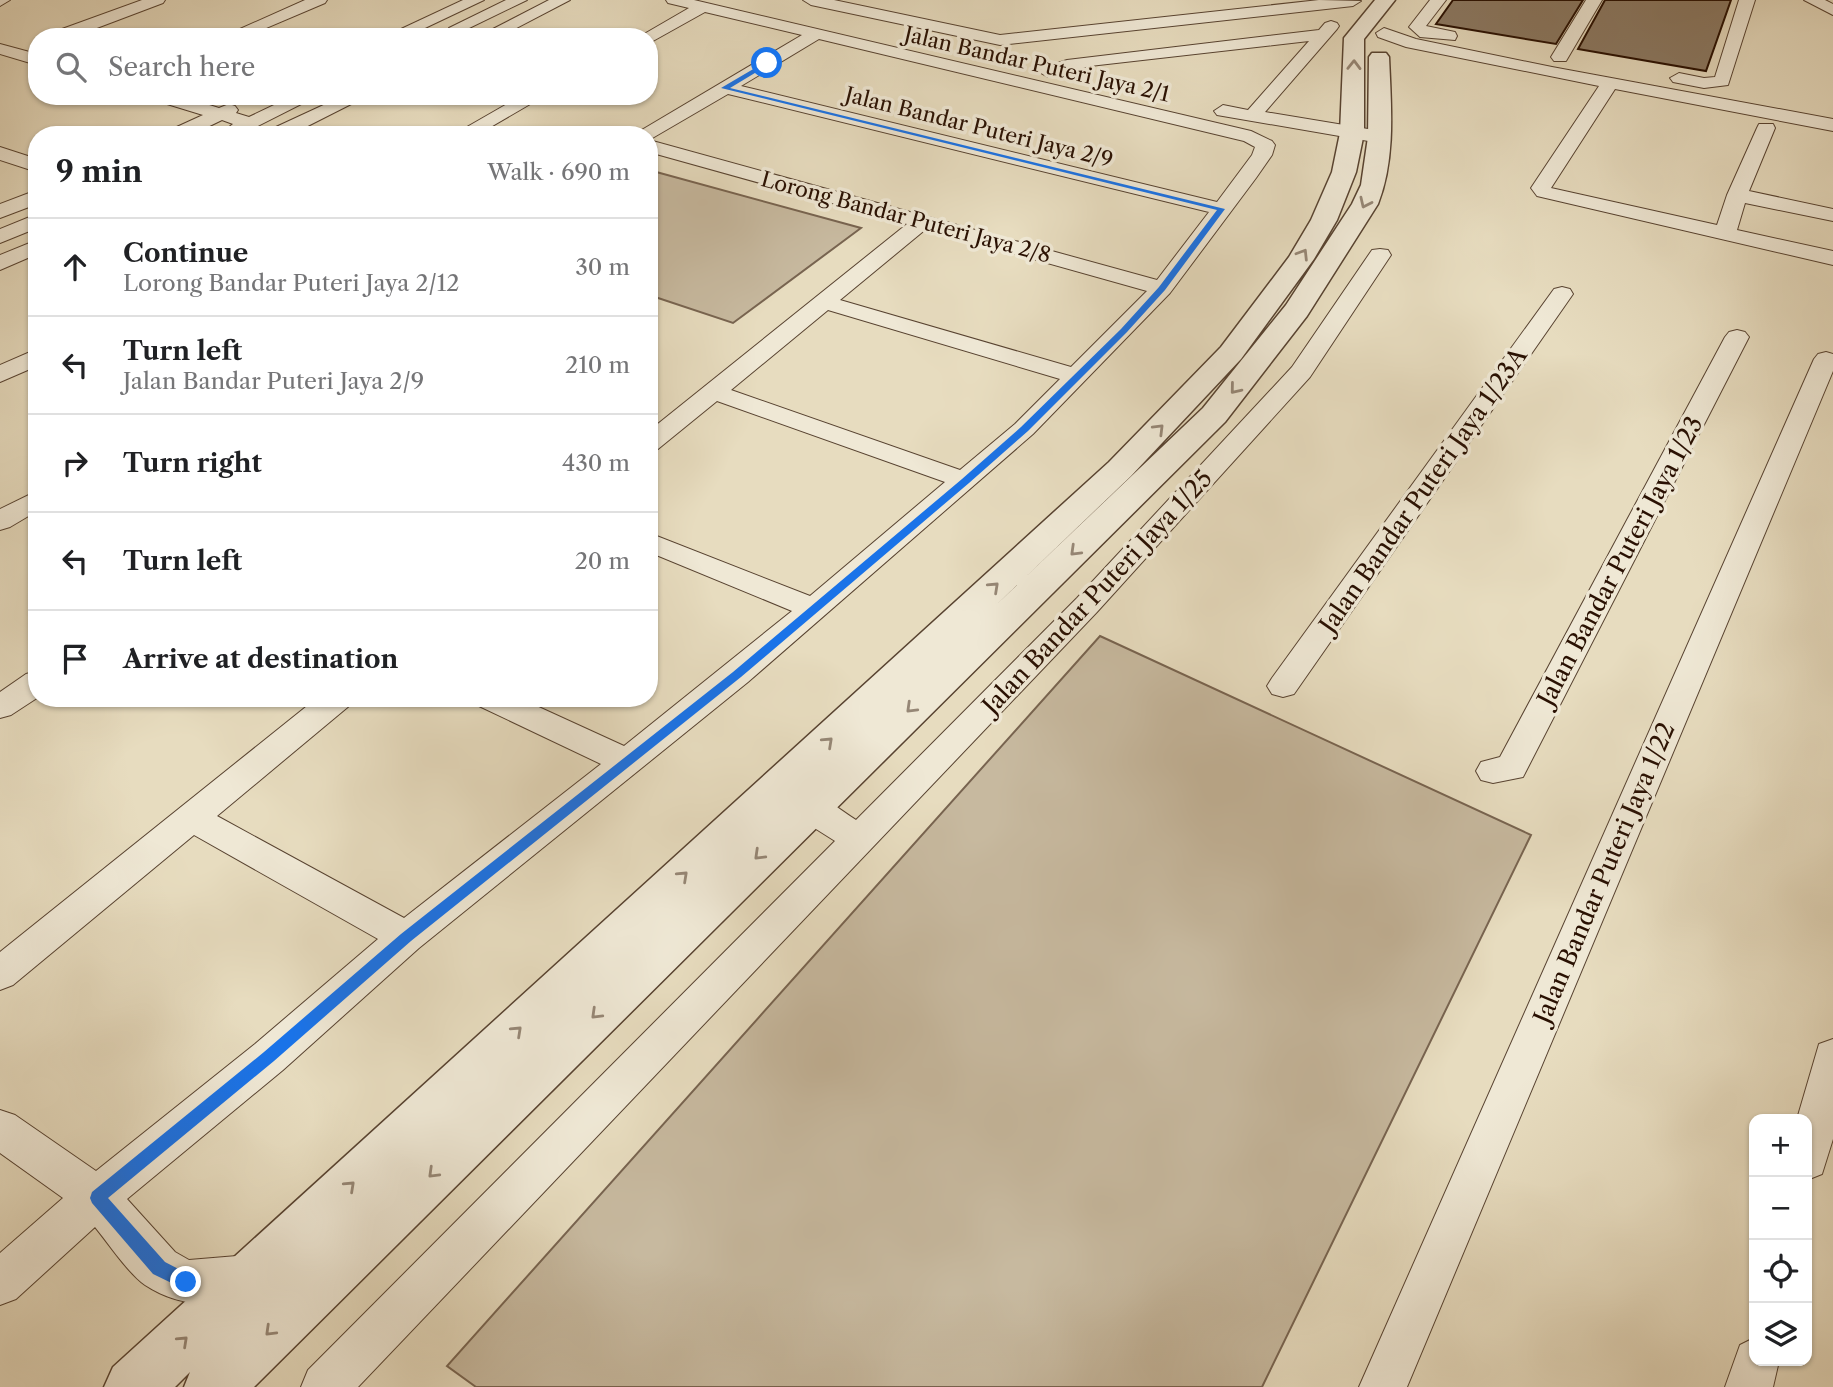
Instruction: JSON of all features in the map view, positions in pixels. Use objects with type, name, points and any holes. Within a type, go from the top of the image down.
[{"type":"street","points":[[82,28],[158,0]]},
{"type":"street","points":[[252,28],[319,0]]},
{"type":"street","points":[[412,28],[476,0]]},
{"type":"street","points":[[458,28],[519,0]]},
{"type":"street","points":[[504,28],[562,0]]},
{"type":"street","name":"Jalan Bandar Puteri Jaya 2/1","points":[[674,0],[1251,137],[1258,131]]},
{"type":"street","points":[[737,0],[1143,93]]},
{"type":"street","points":[[811,0],[1000,40],[1354,1]]},
{"type":"street","points":[[873,13],[894,0]]},
{"type":"street","points":[[1188,0],[1209,17]]},
{"type":"street","points":[[1438,0],[1417,27],[1419,30],[1556,65],[1605,91],[1766,128],[1833,140]]},
{"type":"street","points":[[1556,65],[1594,0]]},
{"type":"street","points":[[1386,26],[1423,52],[1704,83],[1722,81],[1747,0]]},
{"type":"street","points":[[1812,0],[1833,10]]},
{"type":"street","points":[[0,1283],[97,1198],[269,1057],[406,937],[628,762],[815,609],[1024,429],[1162,288],[1262,155],[1258,131],[1324,34],[1354,1]]},
{"type":"street","points":[[658,31],[703,8]]},
{"type":"street","points":[[1366,135],[1386,26]]},
{"type":"street","points":[[133,1387],[253,1276],[793,798],[1214,415],[1297,310],[1353,227],[1373,185],[1354,38],[1386,26]]},
{"type":"street","points":[[1048,72],[1090,61],[1324,34]]},
{"type":"street","points":[[658,128],[814,35]]},
{"type":"street","points":[[6,51],[28,46]]},
{"type":"street","points":[[6,51],[28,57]]},
{"type":"street","name":"Jalan Bandar Puteri Jaya 2/9","points":[[725,88],[1222,209]]},
{"type":"street","points":[[1605,91],[1833,125]]},
{"type":"street","points":[[1605,91],[1541,188],[1544,192],[1833,258]]},
{"type":"street","points":[[190,105],[250,123]]},
{"type":"street","points":[[194,126],[240,105]]},
{"type":"street","points":[[244,126],[289,105]]},
{"type":"street","points":[[295,126],[339,105]]},
{"type":"street","points":[[479,126],[518,105]]},
{"type":"street","points":[[1210,108],[1258,131],[1366,135]]},
{"type":"street","points":[[1725,233],[1737,195],[1766,128]]},
{"type":"street","name":"Lorong Bandar Puteri Jaya 2/8","points":[[658,149],[1162,288]]},
{"type":"street","points":[[0,153],[28,163]]},
{"type":"street","points":[[1737,195],[1833,215]]},
{"type":"street","points":[[0,212],[28,200]]},
{"type":"street","points":[[658,437],[922,222]]},
{"type":"street","points":[[0,237],[28,224]]},
{"type":"street","points":[[0,263],[28,250]]},
{"type":"street","name":"Jalan Bandar Puteri Jaya 1/25","points":[[325,1387],[860,841],[1087,605],[1301,372],[1380,255]]},
{"type":"street","name":"Jalan Bandar Puteri Jaya 1/23A","points":[[1283,686],[1562,294]]},
{"type":"street","points":[[824,302],[1077,376]]},
{"type":"street","name":"Jalan Bandar Puteri Jaya 1/23","points":[[1493,771],[1511,768],[1737,337]]},
{"type":"street","name":"Jalan Bandar Puteri Jaya 1/22","points":[[1383,1387],[1826,359]]},
{"type":"street","points":[[0,375],[28,361]]},
{"type":"street","points":[[714,392],[966,481]]},
{"type":"street","points":[[0,521],[28,504]]},
{"type":"street","points":[[658,546],[815,609]]},
{"type":"street","points":[[0,707],[28,688]]},
{"type":"street","points":[[0,974],[327,707]]},
{"type":"street","points":[[509,707],[628,762]]},
{"type":"street","points":[[793,798],[860,841]]},
{"type":"street","points":[[213,1387],[793,798]]},
{"type":"street","points":[[192,818],[406,937]]},
{"type":"street","points":[[1812,1140],[1833,1057]]},
{"type":"street","points":[[0,1129],[97,1198],[159,1268],[186,1282],[213,1282],[253,1276]]},
{"type":"street","points":[[1749,1387],[1755,1366]]},
{"type":"shaded area","points":[[658,172],[861,228],[733,323],[658,298]]},
{"type":"shaded area","points":[[1100,636],[1531,835],[1262,1387],[476,1387],[447,1366]]},
{"type":"building","points":[[1453,0],[1583,0],[1556,44],[1436,24]]},
{"type":"building","points":[[1605,0],[1731,0],[1706,71],[1578,49]]},
{"type":"route","points":[[186,1282],[159,1268],[97,1198],[269,1057],[406,937],[737,674],[966,481],[1024,429],[1124,331],[1194,249],[1222,209],[725,88],[767,63]]}]
